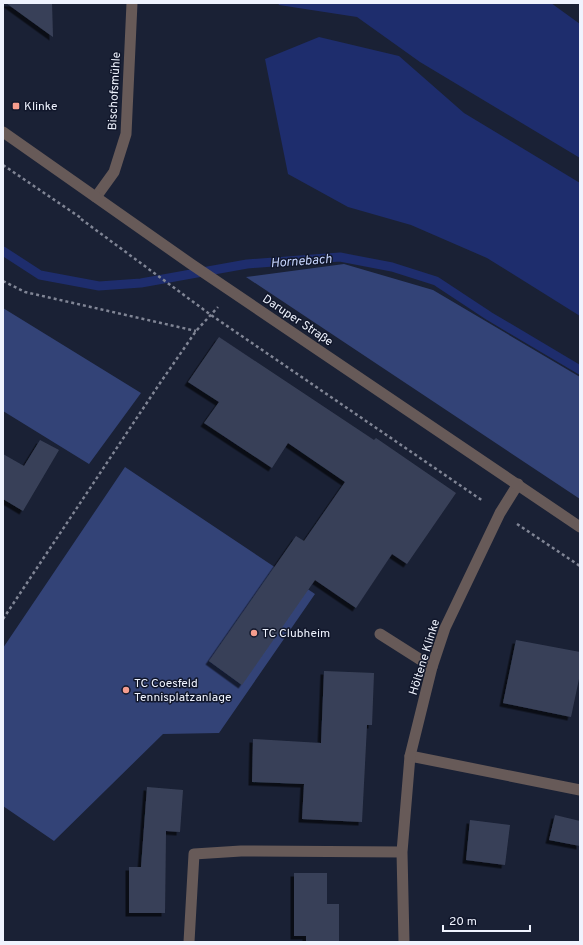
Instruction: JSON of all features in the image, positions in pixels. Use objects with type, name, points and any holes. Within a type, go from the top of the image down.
[{"type":"street","name":"Bischofsmühle","points":[[96,198],[114,172],[126,134],[132,3]]},
{"type":"street","name":"Daruper Straße","points":[[3,132],[211,278],[580,527]]},
{"type":"street","name":"Höltene Klinke","points":[[404,942],[402,852],[410,756],[432,667],[445,628],[500,513],[518,484]]},
{"type":"street","points":[[380,634],[432,667]]},
{"type":"street","points":[[410,756],[580,790]]},
{"type":"street","points":[[189,942],[194,854],[241,851],[402,852]]},
{"type":"path","points":[[3,165],[81,219],[210,315],[580,566]]},
{"type":"path","points":[[81,219],[96,198]]},
{"type":"path","points":[[3,281],[25,292],[196,331]]},
{"type":"path","points":[[3,619],[196,331],[231,291]]},
{"type":"shaded area","points":[[278,3],[551,3],[580,24],[580,158],[420,62],[357,17],[279,5]]},
{"type":"shaded area","points":[[319,37],[399,56],[464,113],[580,183],[580,316],[487,258],[411,225],[348,207],[288,174],[265,59]]},
{"type":"shaded area","points":[[344,264],[433,290],[580,377],[580,499],[246,277]]},
{"type":"shaded area","points":[[3,308],[141,393],[89,464],[3,411]]},
{"type":"shaded area","name":"TC Coesfeld Tennisplatzanlage","points":[[125,467],[315,594],[219,733],[163,734],[54,841],[3,806],[3,648]]},
{"type":"building","points":[[6,3],[52,3],[53,37]]},
{"type":"building","points":[[219,337],[374,440],[376,438],[456,493],[407,564],[392,554],[356,608],[315,580],[242,685],[209,661],[296,536],[304,541],[345,482],[288,443],[272,468],[204,423],[219,402],[188,382]]},
{"type":"building","points":[[40,440],[59,450],[23,511],[3,499],[3,454],[24,466]]},
{"type":"building","points":[[516,640],[580,652],[580,674],[571,717],[503,703]]},
{"type":"building","points":[[324,671],[374,673],[372,725],[367,725],[362,822],[302,819],[304,784],[252,782],[253,739],[321,743]]},
{"type":"building","points":[[147,787],[183,790],[180,832],[166,831],[165,913],[129,913],[129,867],[141,867]]},
{"type":"building","points":[[555,815],[580,821],[580,846],[549,840]]},
{"type":"building","points":[[470,820],[510,825],[505,865],[466,860]]},
{"type":"building","points":[[294,873],[327,873],[327,904],[339,904],[339,942],[306,942],[306,936],[294,936]]},
{"type":"waterway","name":"Hornebach","points":[[3,251],[40,275],[99,286],[141,283],[247,264],[340,257],[392,267],[436,281],[489,316],[580,370]]},
{"type":"place","name":"Klinke","points":[[16,106]]},
{"type":"place","name":"TC Clubheim","points":[[254,633]]},
{"type":"place","name":"TC Coesfeld Tennisplatzanlage","points":[[126,690]]}]
